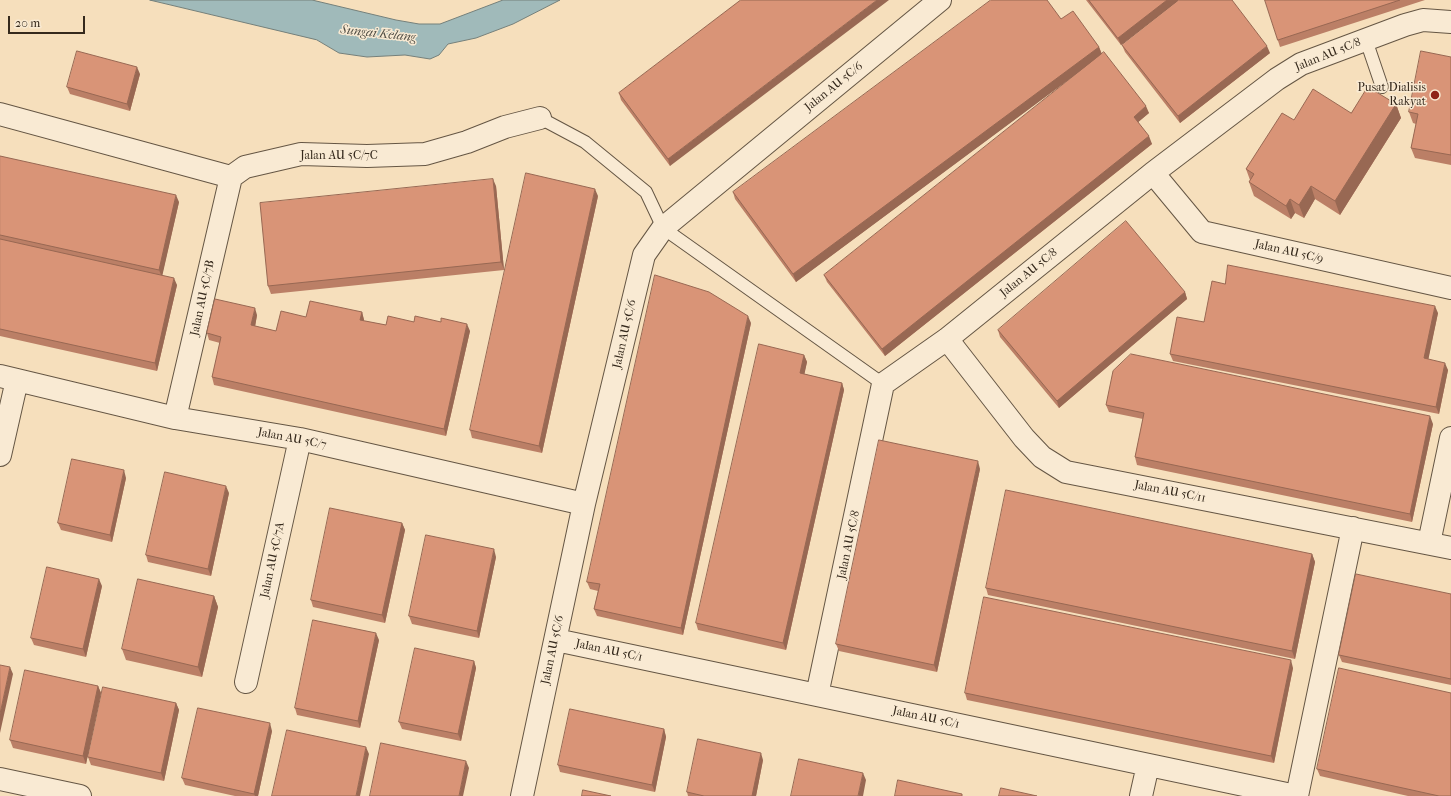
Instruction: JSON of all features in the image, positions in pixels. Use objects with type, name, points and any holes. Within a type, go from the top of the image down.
[{"type":"street","name":"Jalan AU 5C/6","points":[[522,796],[584,504],[644,255],[662,228],[940,0]]},
{"type":"street","name":"Jalan AU 5C/8","points":[[817,695],[883,384],[947,339],[1153,173],[1289,71],[1301,64],[1405,25],[1423,20],[1451,22]]},
{"type":"street","points":[[0,114],[231,177]]},
{"type":"street","name":"Jalan AU 5C/7C","points":[[231,177],[245,167],[301,154],[367,156],[425,154],[467,142],[505,127],[540,118]]},
{"type":"street","name":"Jalan AU 5C/9","points":[[1153,173],[1202,232],[1451,288]]},
{"type":"street","name":"Jalan AU 5C/7B","points":[[175,418],[231,177]]},
{"type":"street","name":"Jalan AU 5C/11","points":[[947,339],[1024,438],[1042,457],[1066,472],[1451,548]]},
{"type":"street","points":[[0,455],[9,378]]},
{"type":"street","name":"Jalan AU 5C/7","points":[[9,378],[175,418],[300,439],[584,504]]},
{"type":"street","points":[[1429,543],[1451,438]]},
{"type":"street","name":"Jalan AU 5C/7A","points":[[246,682],[300,439]]},
{"type":"street","points":[[1296,796],[1353,528]]},
{"type":"street","name":"Jalan AU 5C/1","points":[[556,640],[1296,796]]},
{"type":"street","points":[[1141,796],[1148,765]]},
{"type":"street","points":[[0,778],[80,796]]},
{"type":"lane","points":[[1366,40],[1382,87]]},
{"type":"lane","points":[[540,118],[586,142],[646,192],[662,228],[883,384]]},
{"type":"water","name":"Sungai Kelang","points":[[150,0],[312,0],[396,20],[419,24],[440,24],[503,0],[560,0],[513,24],[476,38],[448,44],[439,55],[430,59],[405,55],[367,57],[339,53],[317,40]]},
{"type":"building","points":[[741,0],[877,0],[668,159],[619,93]]},
{"type":"building","points":[[991,0],[1047,0],[1061,19],[1073,11],[1099,47],[793,274],[733,192]]},
{"type":"building","points":[[1089,0],[1167,0],[1118,38]]},
{"type":"building","points":[[1179,0],[1232,0],[1267,46],[1178,116],[1122,45]]},
{"type":"building","points":[[1265,0],[1400,0],[1278,40]]},
{"type":"building","points":[[77,51],[137,67],[127,104],[67,87]]},
{"type":"building","name":"Pusat Dialisis Rakyat","points":[[1421,51],[1451,57],[1451,155],[1411,148],[1418,114],[1409,112]]},
{"type":"building","points":[[1104,52],[1146,106],[1134,117],[1149,136],[882,349],[824,275]]},
{"type":"building","points":[[1368,87],[1396,104],[1335,201],[1311,186],[1299,205],[1290,199],[1286,206],[1249,182],[1254,174],[1246,169],[1282,113],[1294,120],[1313,89],[1351,113]]},
{"type":"building","points":[[0,156],[176,195],[159,270],[0,235]]},
{"type":"building","points":[[526,173],[595,189],[539,446],[470,430]]},
{"type":"building","points":[[493,179],[501,262],[268,286],[260,203]]},
{"type":"building","points":[[1126,221],[1185,292],[1057,401],[998,330]]},
{"type":"building","points":[[0,239],[174,278],[155,363],[0,329]]},
{"type":"building","points":[[1228,265],[1435,306],[1424,358],[1445,363],[1436,407],[1170,354],[1177,317],[1204,322],[1212,281],[1225,284]]},
{"type":"building","points":[[655,275],[709,292],[748,316],[681,628],[594,609],[600,584],[587,582]]},
{"type":"building","points":[[215,299],[255,308],[251,325],[276,331],[281,311],[306,317],[310,301],[362,312],[360,320],[386,325],[388,316],[414,322],[415,316],[441,322],[441,318],[467,324],[444,429],[212,377],[221,337],[207,333]]},
{"type":"building","points":[[759,344],[804,355],[800,373],[842,383],[783,643],[696,623]]},
{"type":"building","points":[[1131,354],[1430,416],[1410,514],[1135,457],[1144,413],[1106,405],[1113,371]]},
{"type":"building","points":[[879,440],[978,461],[934,665],[836,644]]},
{"type":"building","points":[[72,459],[124,470],[110,535],[58,523]]},
{"type":"building","points":[[165,472],[226,486],[208,569],[146,555]]},
{"type":"building","points":[[1006,490],[1312,554],[1292,651],[986,588]]},
{"type":"building","points":[[330,508],[402,523],[382,615],[311,600]]},
{"type":"building","points":[[426,535],[494,549],[477,631],[409,616]]},
{"type":"building","points":[[47,567],[99,579],[83,649],[31,638]]},
{"type":"building","points":[[1356,574],[1451,594],[1451,679],[1339,655]]},
{"type":"building","points":[[138,579],[214,596],[198,667],[122,649]]},
{"type":"building","points":[[984,597],[1291,660],[1271,756],[965,693]]},
{"type":"building","points":[[313,620],[376,633],[358,721],[295,708]]},
{"type":"building","points":[[415,648],[474,661],[458,734],[399,722]]},
{"type":"building","points":[[0,665],[10,667],[0,714]]},
{"type":"building","points":[[1339,668],[1451,693],[1451,796],[1439,796],[1317,769]]},
{"type":"building","points":[[25,670],[98,686],[83,756],[10,740]]},
{"type":"building","points":[[103,687],[176,703],[161,773],[88,757]]},
{"type":"building","points":[[198,708],[270,723],[254,794],[182,778]]},
{"type":"building","points":[[570,709],[664,729],[652,785],[558,765]]},
{"type":"building","points":[[287,730],[366,747],[356,796],[272,796]]},
{"type":"building","points":[[698,739],[761,753],[752,796],[704,796],[687,792]]},
{"type":"building","points":[[381,743],[466,761],[459,796],[370,796]]},
{"type":"building","points":[[799,759],[863,773],[858,796],[791,796]]},
{"type":"building","points":[[898,780],[962,794],[962,796],[895,796]]},
{"type":"building","points":[[1001,788],[1037,796],[999,796]]},
{"type":"building","points":[[583,790],[611,796],[582,796]]},
{"type":"place","name":"Pusat Dialisis Rakyat","points":[[1435,95]]}]
